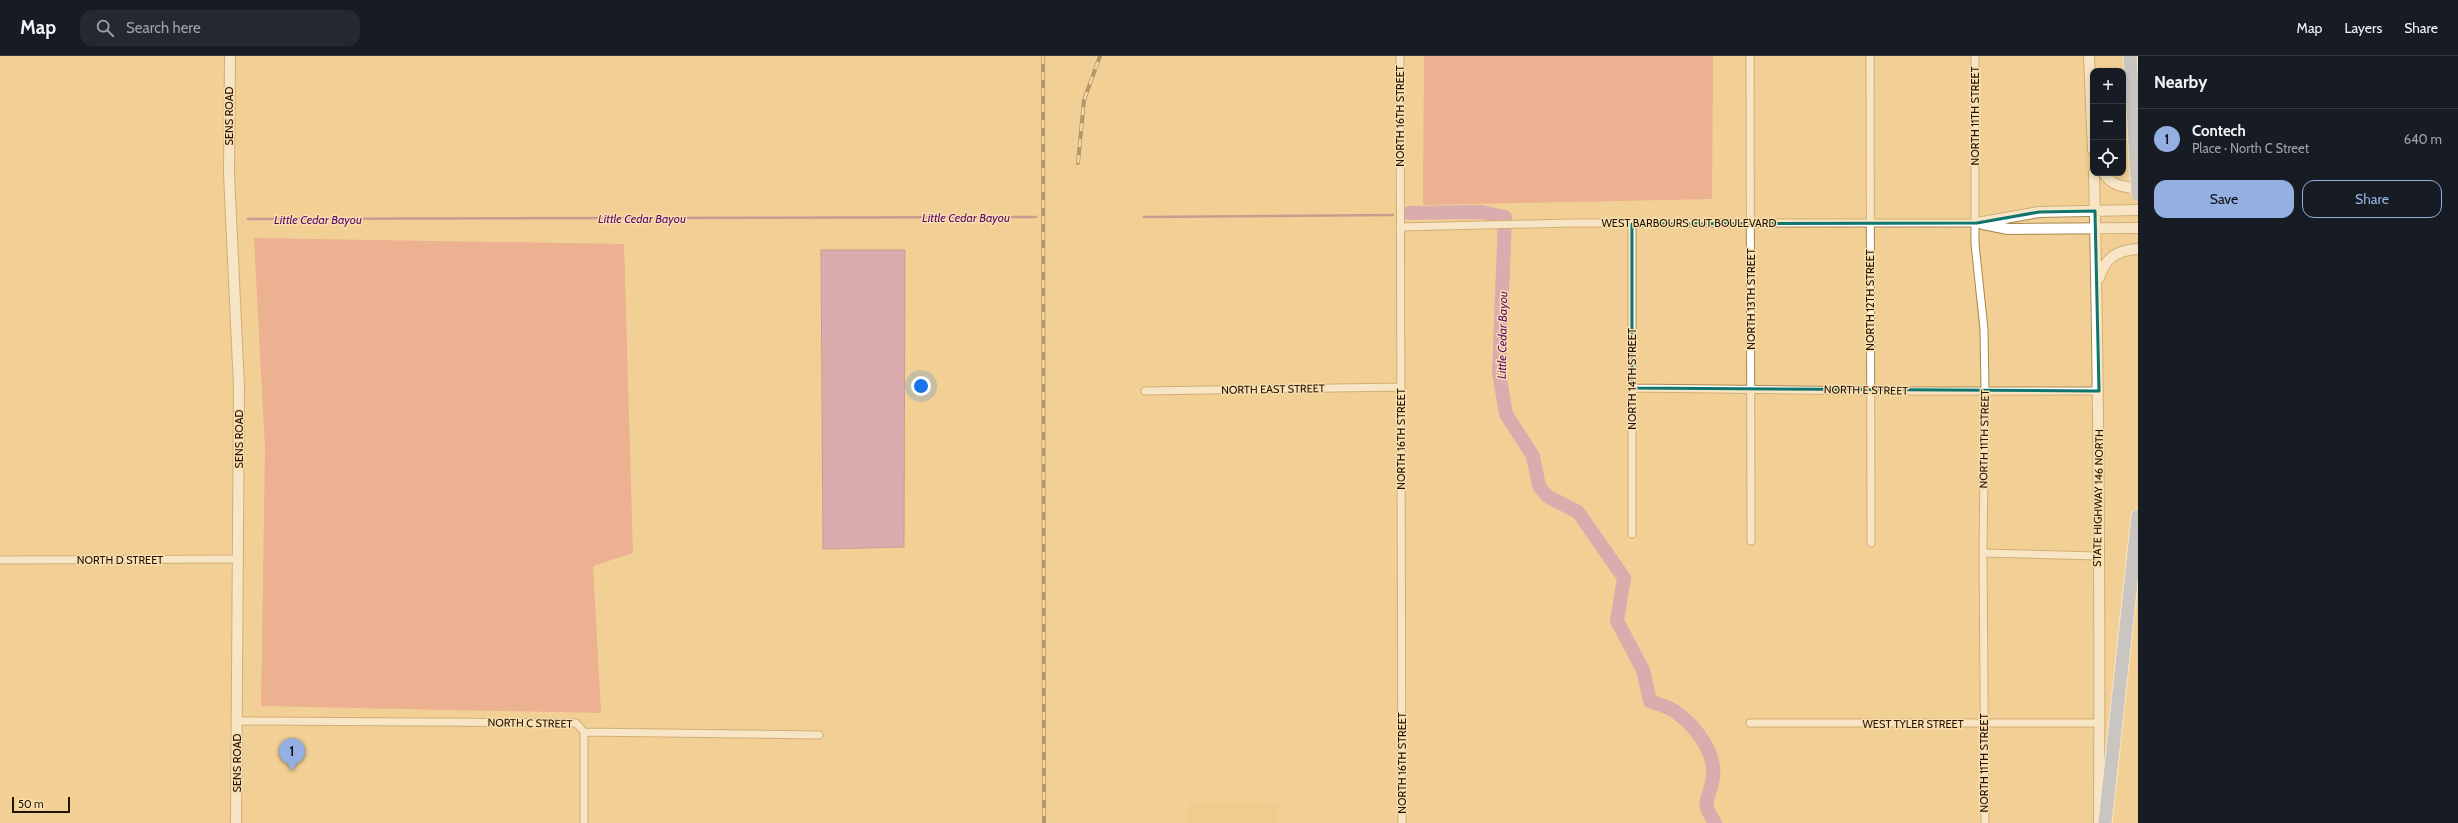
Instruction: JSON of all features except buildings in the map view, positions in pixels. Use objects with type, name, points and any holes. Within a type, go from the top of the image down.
[{"type":"highway","points":[[2130,56],[2138,195]]},
{"type":"highway","points":[[2106,823],[2138,516]]},
{"type":"main road","name":"SENS ROAD","points":[[230,56],[229,174],[239,387],[236,823]]},
{"type":"main road","points":[[2088,56],[2092,140]]},
{"type":"main road","name":"STATE HIGHWAY 146 NORTH","points":[[2094,176],[2099,391],[2097,556],[2099,723],[2098,823]]},
{"type":"main road","points":[[2106,176],[2109,181],[2116,185],[2138,189]]},
{"type":"main road","name":"WEST BARBOURS CUT BOULEVARD","points":[[1976,223],[2039,212],[2138,210]]},
{"type":"main road","name":"WEST BARBOURS CUT BOULEVARD","points":[[1976,223],[2008,229],[2138,228]]},
{"type":"main road","points":[[2097,285],[2102,267],[2113,255],[2119,251],[2138,249]]},
{"type":"street","name":"NORTH 16TH STREET","points":[[1400,56],[1402,823]]},
{"type":"street","name":"NORTH 13TH STREET","points":[[1750,56],[1752,389],[1751,541]]},
{"type":"street","name":"NORTH 12TH STREET","points":[[1870,56],[1871,543]]},
{"type":"street","name":"NORTH 11TH STREET","points":[[1975,56],[1976,223],[1984,329],[1985,391],[1983,554],[1985,823]]},
{"type":"street","name":"WEST BARBOURS CUT BOULEVARD","points":[[1400,227],[1514,224],[1751,224],[1870,222],[1976,223]]},
{"type":"street","name":"NORTH 14TH STREET","points":[[1632,224],[1632,534]]},
{"type":"street","name":"NORTH EAST STREET","points":[[1145,391],[1401,388]]},
{"type":"street","name":"NORTH E STREET","points":[[1632,388],[1870,391],[2099,391]]},
{"type":"street","points":[[1983,554],[2097,556]]},
{"type":"street","name":"NORTH D STREET","points":[[0,560],[239,559]]},
{"type":"street","name":"NORTH C STREET","points":[[237,721],[576,723],[584,732],[819,735]]},
{"type":"street","name":"WEST TYLER STREET","points":[[1750,723],[2099,723]]},
{"type":"street","points":[[584,732],[584,823]]},
{"type":"highlighted area","points":[[2095,211],[2099,391],[1632,388],[1632,224],[1977,223],[2039,212]]},
{"type":"shaded area","points":[[1424,56],[1713,56],[1712,199],[1423,205]]},
{"type":"shaded area","points":[[254,238],[624,244],[633,553],[593,566],[601,713],[261,706],[265,449]]},
{"type":"shaded area","points":[[821,250],[905,250],[904,547],[823,549]]},
{"type":"shaded area","points":[[1188,802],[1278,803],[1277,823],[1188,823]]},
{"type":"waterway","name":"Little Cedar Bayou","points":[[1409,213],[1482,212],[1505,217],[1499,373],[1506,414],[1533,456],[1539,486],[1547,496],[1578,512],[1624,578],[1617,621],[1643,670],[1650,701],[1676,712],[1697,732],[1708,749],[1713,768],[1713,777],[1707,804],[1710,815],[1715,823]]},
{"type":"waterway","name":"Little Cedar Bayou","points":[[1144,217],[1393,215]]},
{"type":"waterway","name":"Little Cedar Bayou","points":[[248,219],[1036,217]]},
{"type":"railway","points":[[1043,56],[1044,823]]},
{"type":"railway","points":[[1078,163],[1084,100],[1100,56]]},
{"type":"place","name":"Contech","points":[[292,771]]}]
